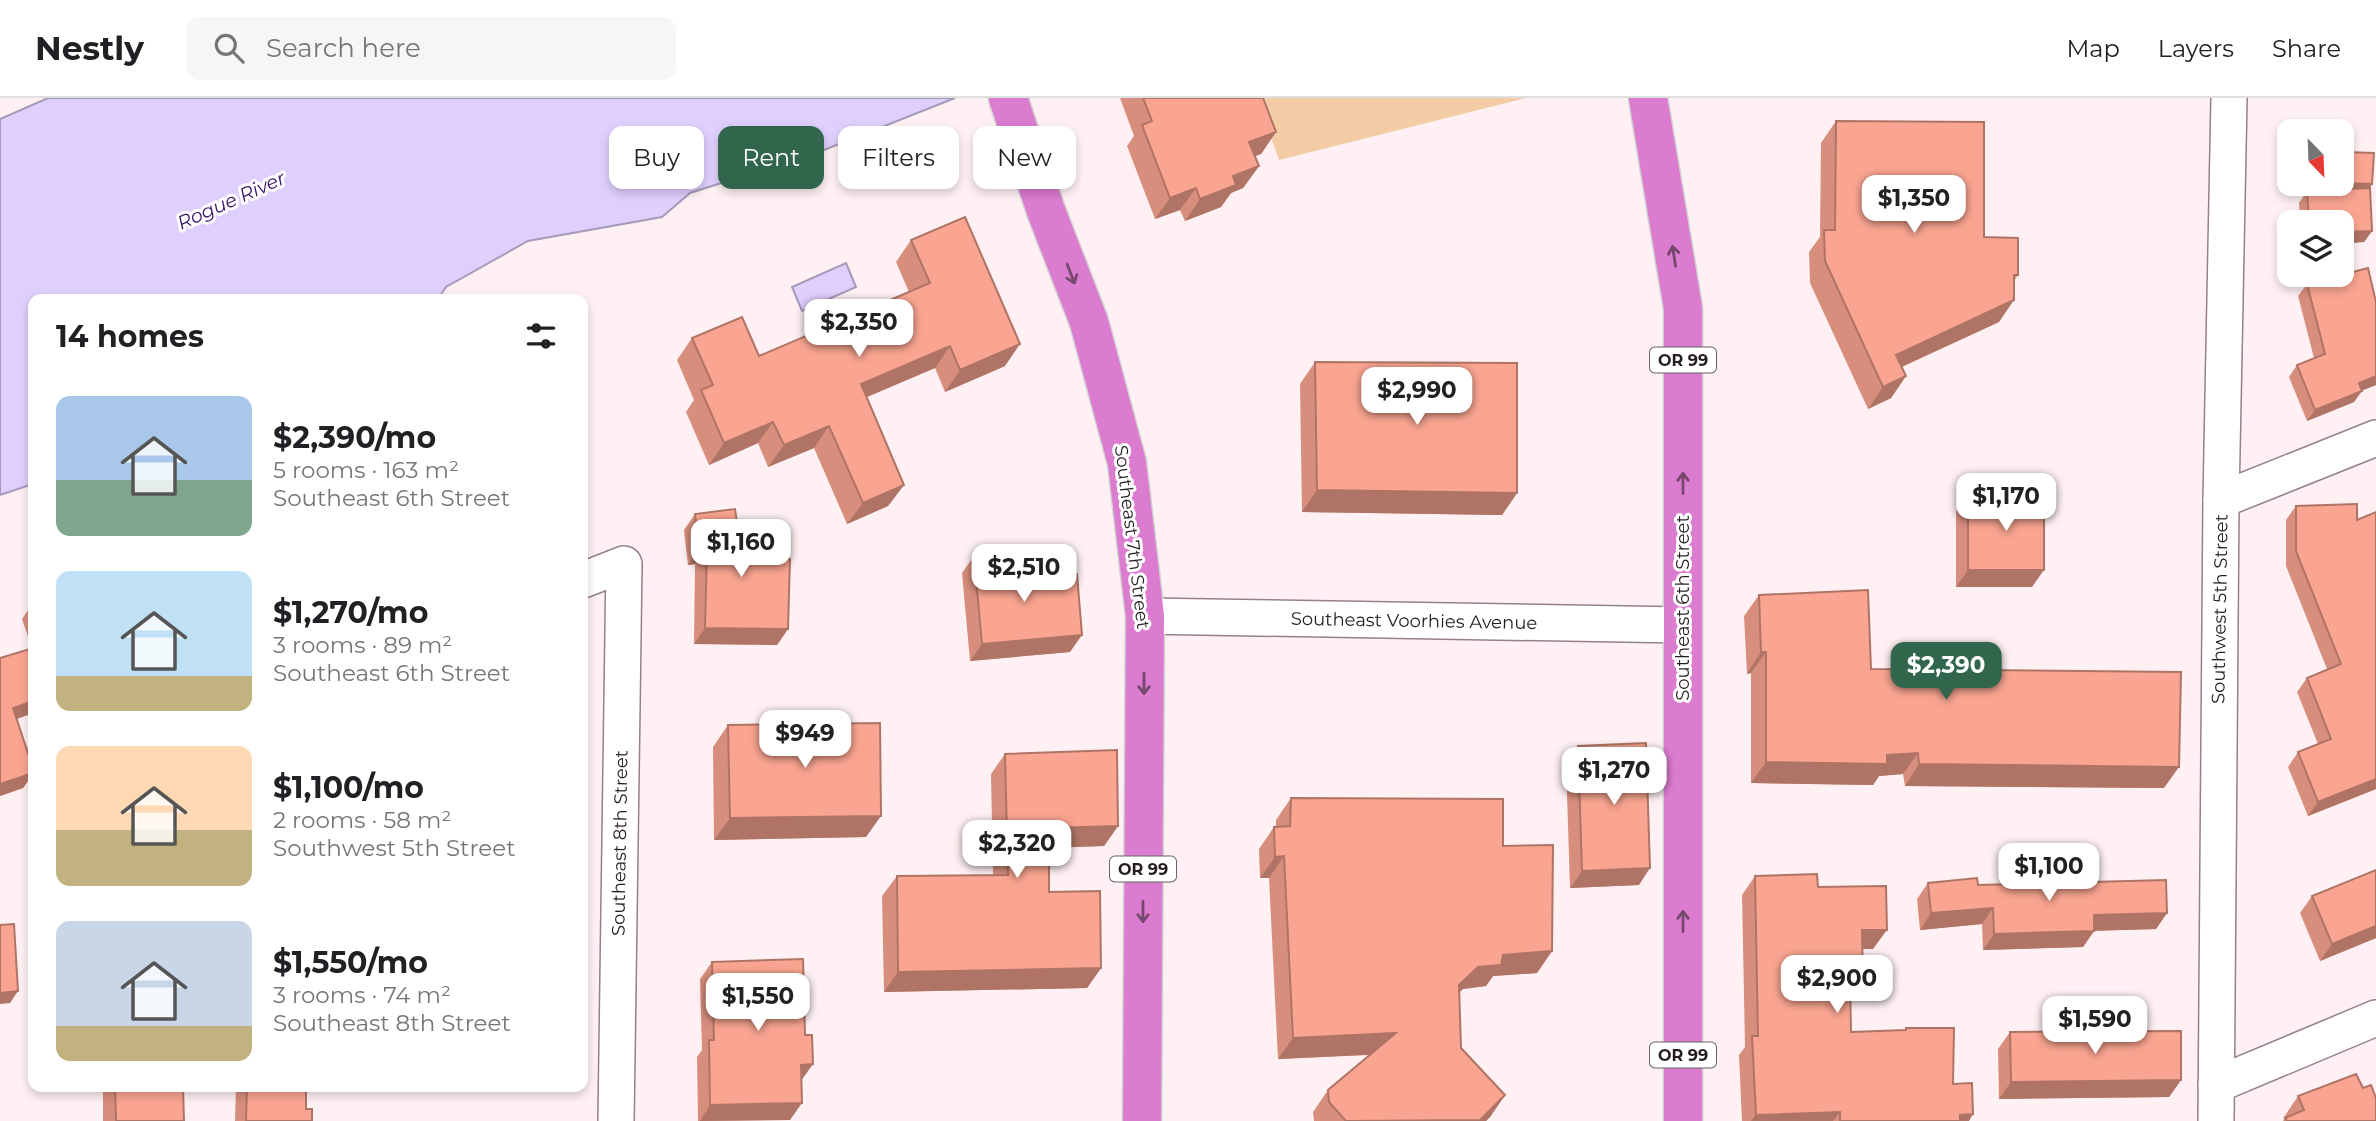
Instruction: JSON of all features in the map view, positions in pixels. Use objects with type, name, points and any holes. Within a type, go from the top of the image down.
[{"type":"highway","name":"Southeast 7th Street","points":[[1008,98],[1046,211],[1089,322],[1127,463],[1145,616],[1142,1121]]},
{"type":"highway","name":"Southeast 6th Street","points":[[1648,98],[1683,308],[1683,1121]]},
{"type":"street","name":"Southwest 5th Street","points":[[2216,1121],[2221,500],[2229,98]]},
{"type":"street","points":[[2221,500],[2376,438]]},
{"type":"street","name":"Southeast 8th Street","points":[[588,578],[624,564],[616,1121]]},
{"type":"street","name":"Southeast Voorhies Avenue","points":[[1145,616],[1683,625]]},
{"type":"street","points":[[2216,1085],[2376,1017]]},
{"type":"shaded area","points":[[1257,98],[1526,98],[1279,160]]},
{"type":"water","name":"Rogue River","points":[[48,98],[955,98],[884,126],[838,126],[838,144],[824,150],[824,126],[718,126],[718,184],[704,189],[704,126],[609,126],[609,189],[703,189],[690,193],[662,217],[528,241],[446,287],[441,294],[28,294],[28,486],[0,495],[0,119]]},
{"type":"water","points":[[846,263],[856,287],[802,311],[792,287]]},
{"type":"building","points":[[1143,98],[1263,98],[1276,132],[1249,142],[1259,166],[1233,176],[1236,185],[1200,199],[1196,188],[1170,198],[1142,125],[1152,121]]},
{"type":"building","points":[[1836,121],[1984,122],[1984,237],[2018,238],[2018,275],[2014,275],[2014,300],[1896,355],[1906,376],[1883,387],[1825,261],[1824,230],[1835,230]]},
{"type":"building","points":[[2354,152],[2374,153],[2372,184],[2354,183]]},
{"type":"building","points":[[2370,188],[2372,231],[2354,232],[2354,210],[2308,210],[2307,196],[2354,196],[2354,189]]},
{"type":"building","points":[[965,217],[1020,344],[960,370],[950,346],[861,384],[904,485],[863,503],[829,426],[784,445],[773,422],[724,443],[701,390],[713,385],[692,338],[742,317],[759,356],[930,283],[911,240]]},
{"type":"building","points":[[2368,268],[2376,302],[2376,376],[2359,383],[2362,391],[2315,410],[2297,365],[2325,354],[2308,287],[2354,287],[2354,272]]},
{"type":"building","points":[[1315,362],[1517,363],[1517,493],[1317,490]]},
{"type":"building","points":[[1968,495],[2044,495],[2044,570],[1968,570]]},
{"type":"building","points":[[2357,504],[2357,520],[2376,512],[2376,779],[2318,802],[2298,752],[2331,739],[2307,678],[2341,664],[2296,551],[2296,506]]},
{"type":"building","points":[[735,509],[742,557],[790,559],[788,629],[705,628],[707,548],[699,549],[695,514]]},
{"type":"building","points":[[1009,553],[1011,580],[1077,574],[1082,635],[982,644],[974,556]]},
{"type":"building","points":[[1868,590],[1871,669],[2181,672],[2179,767],[1919,764],[1918,753],[1887,755],[1887,764],[1766,762],[1766,652],[1761,652],[1759,595]]},
{"type":"building","points":[[28,650],[28,703],[13,708],[28,753],[28,775],[0,784],[0,658]]},
{"type":"building","points":[[880,723],[881,816],[730,818],[728,725]]},
{"type":"building","points":[[1646,743],[1650,868],[1582,871],[1578,746]]},
{"type":"building","points":[[1117,750],[1118,826],[1049,828],[1049,892],[1100,891],[1101,968],[898,972],[897,876],[1008,875],[1005,754]]},
{"type":"building","points":[[1291,798],[1503,799],[1503,846],[1553,845],[1552,951],[1503,955],[1501,965],[1478,967],[1459,985],[1461,1048],[1505,1095],[1480,1120],[1346,1121],[1329,1102],[1328,1090],[1396,1033],[1293,1038],[1284,856],[1275,857],[1274,827],[1290,826]]},
{"type":"building","points":[[2376,870],[2376,926],[2332,944],[2312,896]]},
{"type":"building","points":[[1817,874],[1818,887],[1886,886],[1887,930],[1862,930],[1863,982],[1850,982],[1851,1032],[1954,1028],[1953,1084],[1972,1083],[1973,1114],[1960,1115],[1960,1121],[1840,1121],[1840,1112],[1756,1115],[1752,1036],[1758,1036],[1755,876]]},
{"type":"building","points":[[1977,878],[1978,885],[2166,880],[2167,913],[2094,915],[2094,931],[1994,934],[1993,908],[1931,913],[1928,883]]},
{"type":"building","points":[[14,924],[18,991],[0,993],[0,925]]},
{"type":"building","points":[[803,959],[805,1035],[812,1035],[813,1064],[801,1065],[802,1103],[710,1105],[709,1040],[714,1040],[712,962]]},
{"type":"building","points":[[2181,1031],[2181,1080],[2011,1082],[2010,1032]]},
{"type":"building","points":[[2356,1074],[2363,1088],[2371,1085],[2376,1098],[2376,1121],[2287,1121],[2285,1118],[2304,1110],[2298,1096]]},
{"type":"building","points":[[115,1092],[183,1092],[184,1121],[116,1121]]},
{"type":"building","points":[[247,1092],[306,1092],[306,1109],[312,1109],[312,1121],[246,1121]]}]
